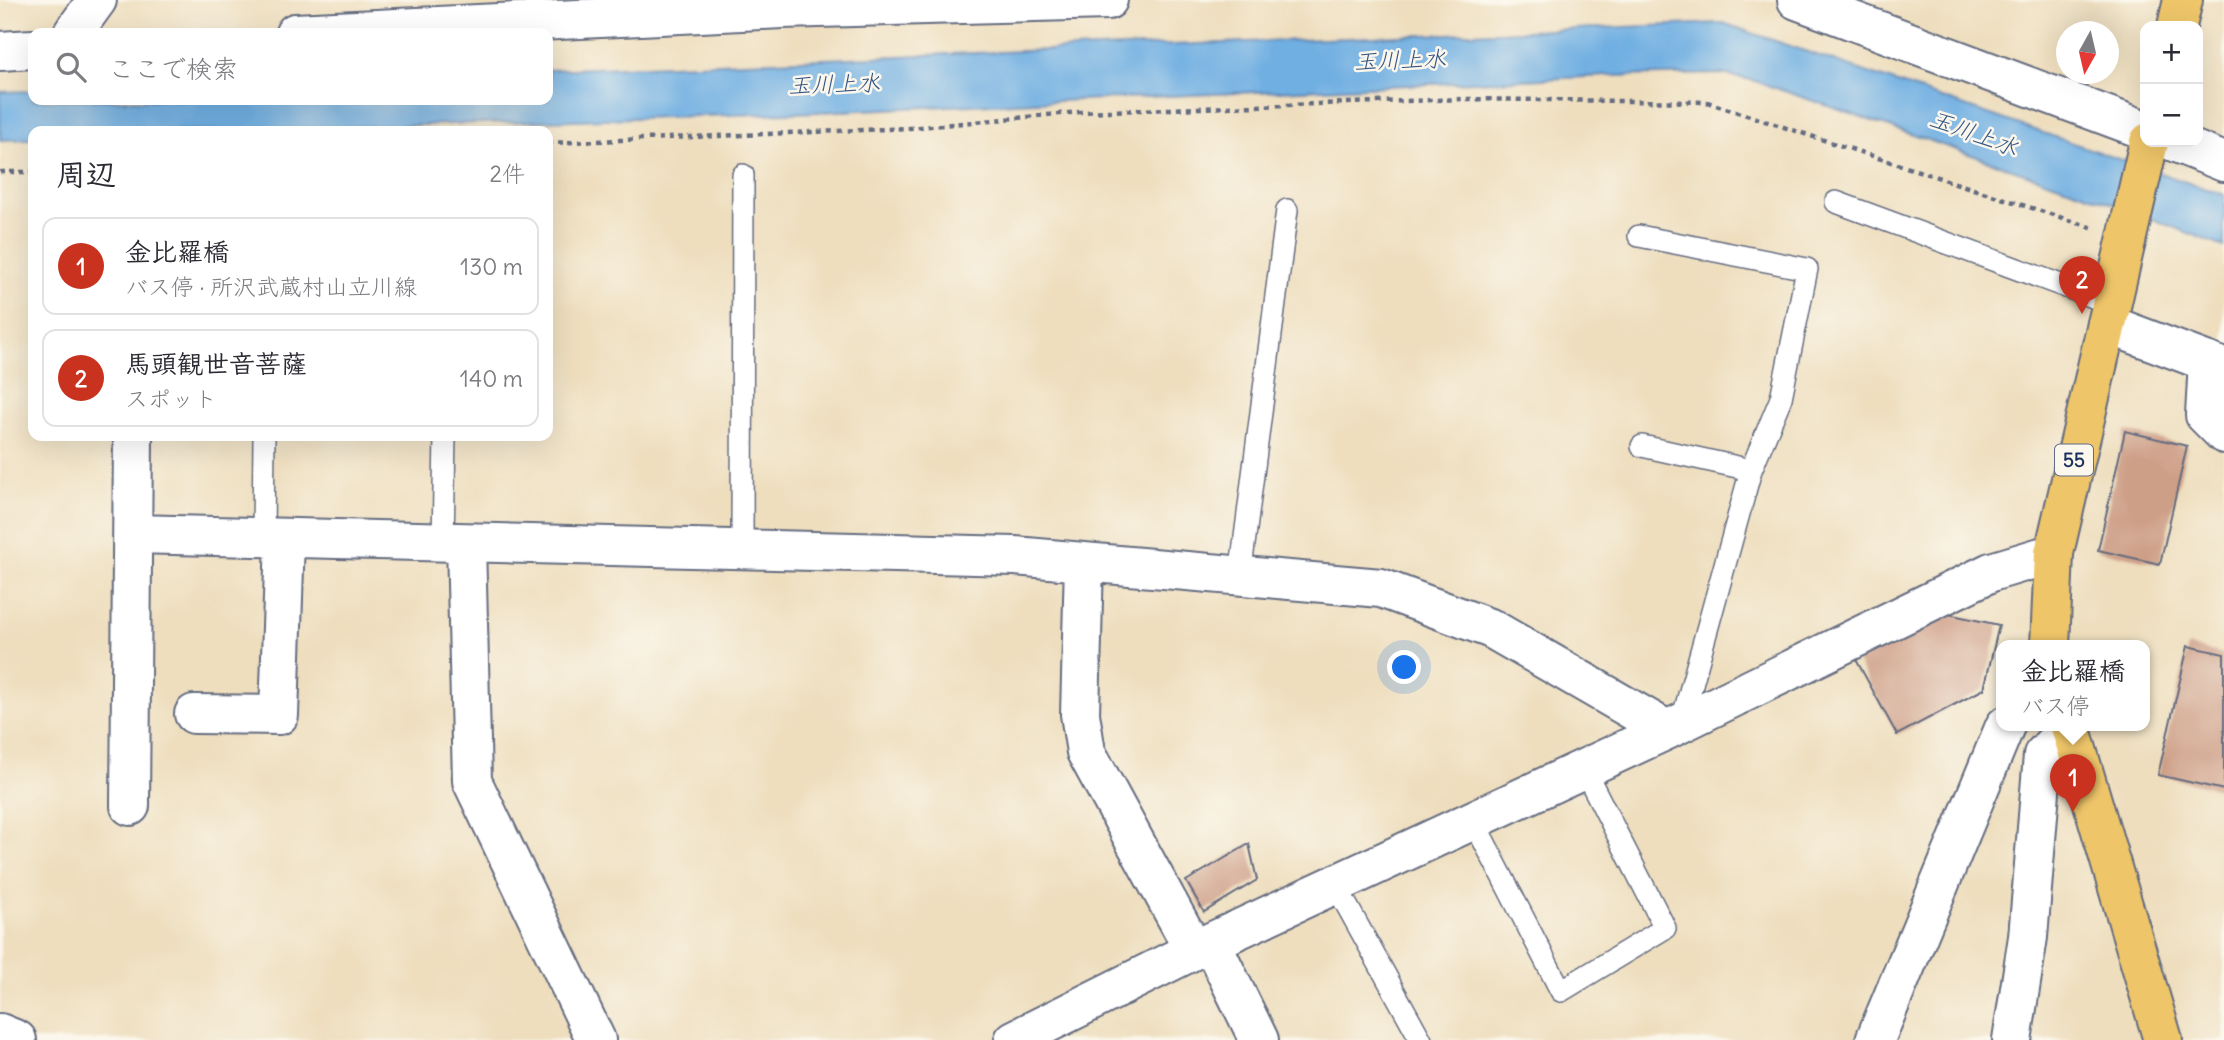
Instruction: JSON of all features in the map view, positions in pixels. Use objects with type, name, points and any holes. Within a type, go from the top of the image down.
[{"type":"main road","points":[[2177,21],[2183,0]]},
{"type":"main road","name":"55","points":[[2050,640],[2054,553],[2127,239],[2152,147]]},
{"type":"main road","points":[[2071,731],[2162,1040]]},
{"type":"street","points":[[77,28],[97,0]]},
{"type":"street","points":[[347,28],[369,0]]},
{"type":"street","points":[[380,28],[785,5],[1108,0]]},
{"type":"street","points":[[1797,0],[2140,135]]},
{"type":"street","points":[[0,51],[28,50]]},
{"type":"street","points":[[2174,147],[2224,162]]},
{"type":"street","points":[[2112,302],[2216,365],[2205,415],[2224,434]]},
{"type":"street","points":[[131,806],[133,441]]},
{"type":"street","points":[[134,534],[1015,556],[1381,588],[1492,629],[1674,727]]},
{"type":"street","points":[[194,714],[279,715],[274,538]]},
{"type":"street","points":[[454,542],[471,780],[596,1040]]},
{"type":"street","points":[[1014,1040],[1203,946],[1674,727],[1991,572],[2054,553]]},
{"type":"street","points":[[1084,562],[1080,714],[1086,752],[1259,1040]]},
{"type":"street","points":[[1875,1040],[2002,731]]},
{"type":"street","points":[[2012,1040],[2028,937],[2043,755],[2065,731]]},
{"type":"street","points":[[0,1033],[17,1040]]},
{"type":"lane","points":[[742,550],[743,175]]},
{"type":"lane","points":[[1836,202],[2112,302]]},
{"type":"lane","points":[[1240,576],[1286,210]]},
{"type":"lane","points":[[1639,236],[1807,270],[1781,398],[1751,470],[1674,727]]},
{"type":"lane","points":[[264,441],[274,538]]},
{"type":"lane","points":[[444,441],[454,542]]},
{"type":"lane","points":[[1642,446],[1751,470]]},
{"type":"lane","points":[[1473,820],[1561,991],[1665,928],[1584,769]]},
{"type":"lane","points":[[1335,884],[1421,1040]]},
{"type":"path","points":[[553,143],[910,128],[1121,110],[1465,99],[1707,102],[2127,239]]},
{"type":"path","points":[[0,172],[28,172]]},
{"type":"water","name":"玉川上水","points":[[1723,23],[2224,195],[2224,247],[2109,202],[1755,81],[1722,74],[1608,76],[818,112],[394,126],[28,126],[28,139],[0,140],[0,92],[28,91],[28,105],[553,105],[553,70]]},
{"type":"building","points":[[2125,431],[2187,446],[2160,564],[2098,550]]},
{"type":"building","points":[[1934,611],[1999,625],[1984,689],[1897,735],[1853,654]]},
{"type":"building","points":[[2188,646],[2224,654],[2224,790],[2158,775]]},
{"type":"building","points":[[1249,844],[1257,880],[1204,912],[1186,881]]},
{"type":"place","name":"馬頭観世音菩薩","points":[[2082,314]]},
{"type":"place","name":"金比羅橋","points":[[2073,812]]}]
